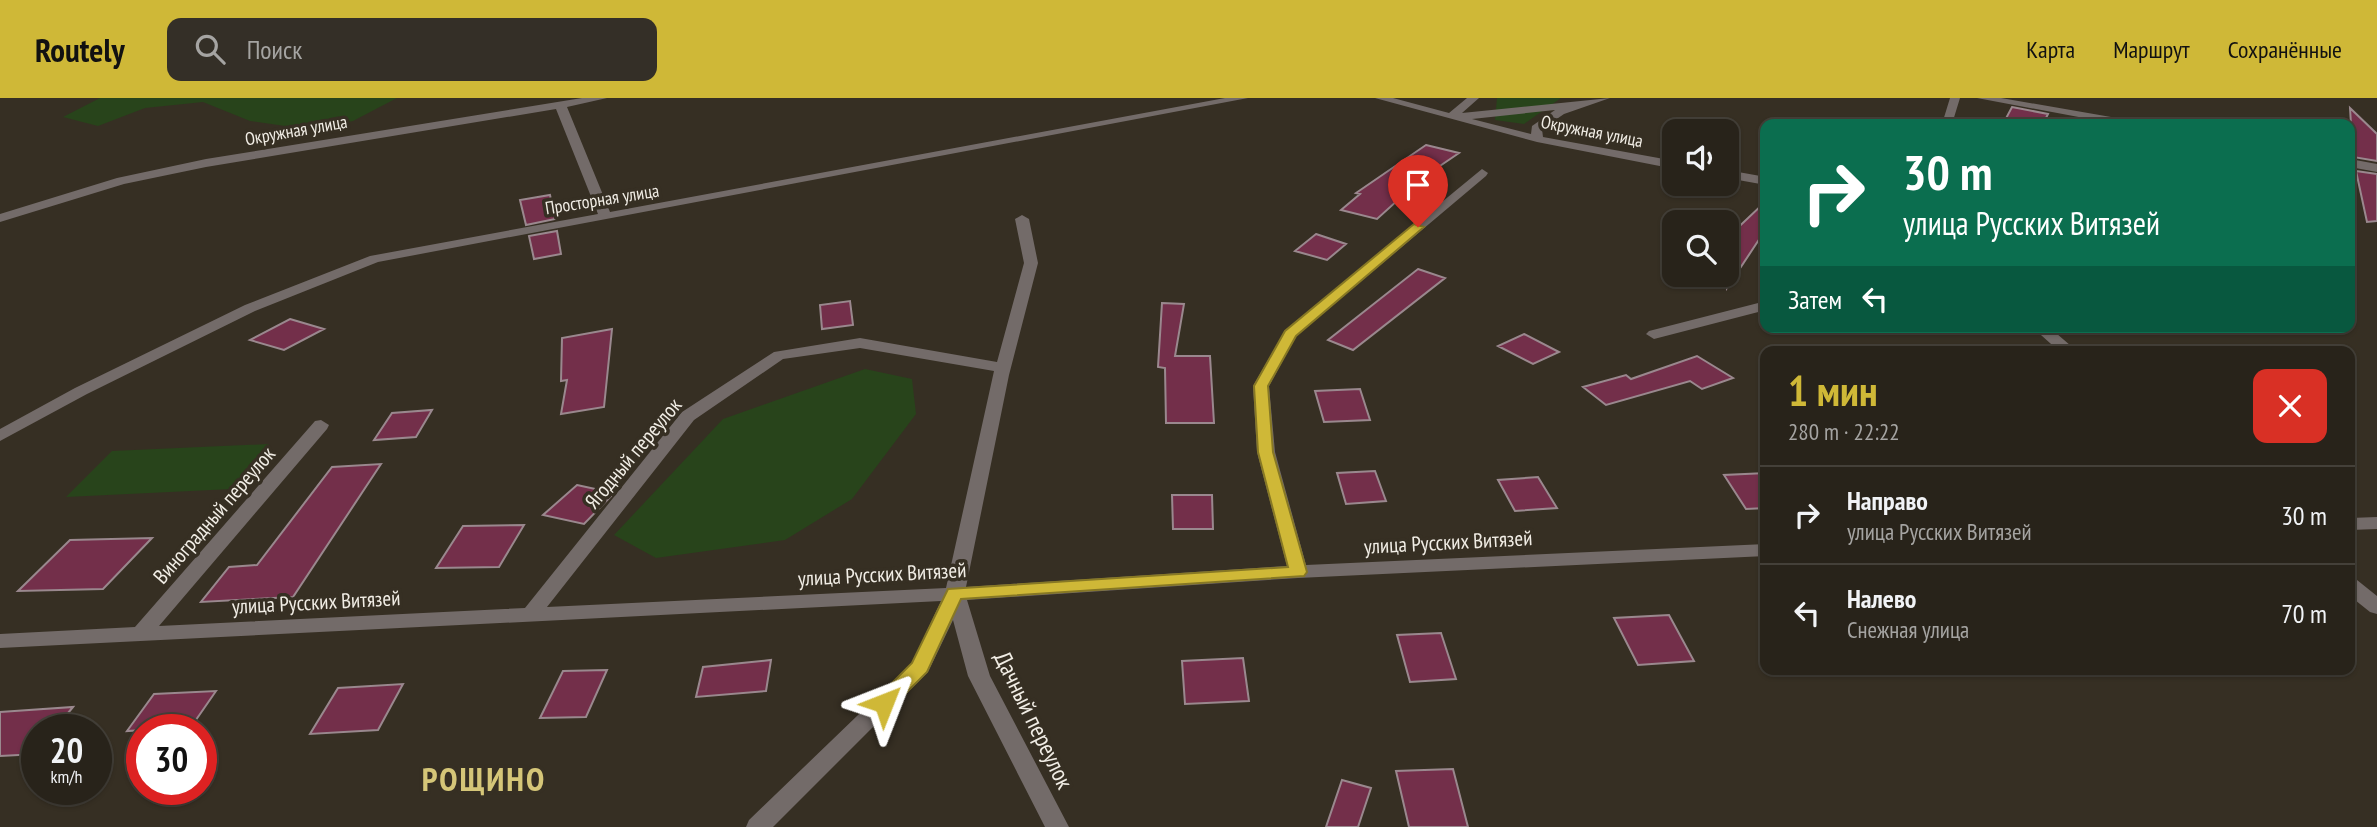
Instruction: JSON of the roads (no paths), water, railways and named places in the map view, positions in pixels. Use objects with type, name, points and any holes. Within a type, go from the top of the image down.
[{"type":"street","name":"Окружная улица","points":[[0,218],[121,181],[194,166],[540,103],[559,104],[602,98]]},
{"type":"street","name":"Просторная улица","points":[[0,436],[81,391],[250,308],[375,259],[1243,98]]},
{"type":"street","name":"Окружная улица","points":[[1380,98],[1537,139],[1662,163]]},
{"type":"street","points":[[1450,117],[1474,98]]},
{"type":"street","points":[[1450,117],[1577,105],[1605,98]]},
{"type":"street","points":[[1949,119],[1955,98]]},
{"type":"street","points":[[1982,98],[2105,119]]},
{"type":"street","points":[[559,104],[605,216]]},
{"type":"street","points":[[1537,139],[1536,128],[1577,105]]},
{"type":"street","points":[[2355,164],[2377,168]]},
{"type":"street","points":[[1298,572],[1266,452],[1261,386],[1290,334],[1482,173]]},
{"type":"street","points":[[1739,176],[1760,180]]},
{"type":"street","points":[[758,827],[920,667],[955,594],[1003,368],[1031,263],[1022,219]]},
{"type":"street","points":[[1654,334],[1760,307]]},
{"type":"street","points":[[2046,333],[2063,346]]},
{"type":"street","name":"Ягодный переулок","points":[[531,614],[688,416],[779,355],[860,343],[1003,368]]},
{"type":"street","name":"Виноградный переулок","points":[[141,634],[321,425]]},
{"type":"street","points":[[2355,524],[2377,523]]},
{"type":"street","name":"улица Русских Витязей","points":[[0,641],[955,594],[1298,572],[1760,550]]},
{"type":"street","points":[[2355,589],[2377,607]]},
{"type":"street","name":"Дачный переулок","points":[[955,594],[979,676],[1057,827]]},
{"type":"district","name":"РОЩИНО","points":[[484,778]]}]
